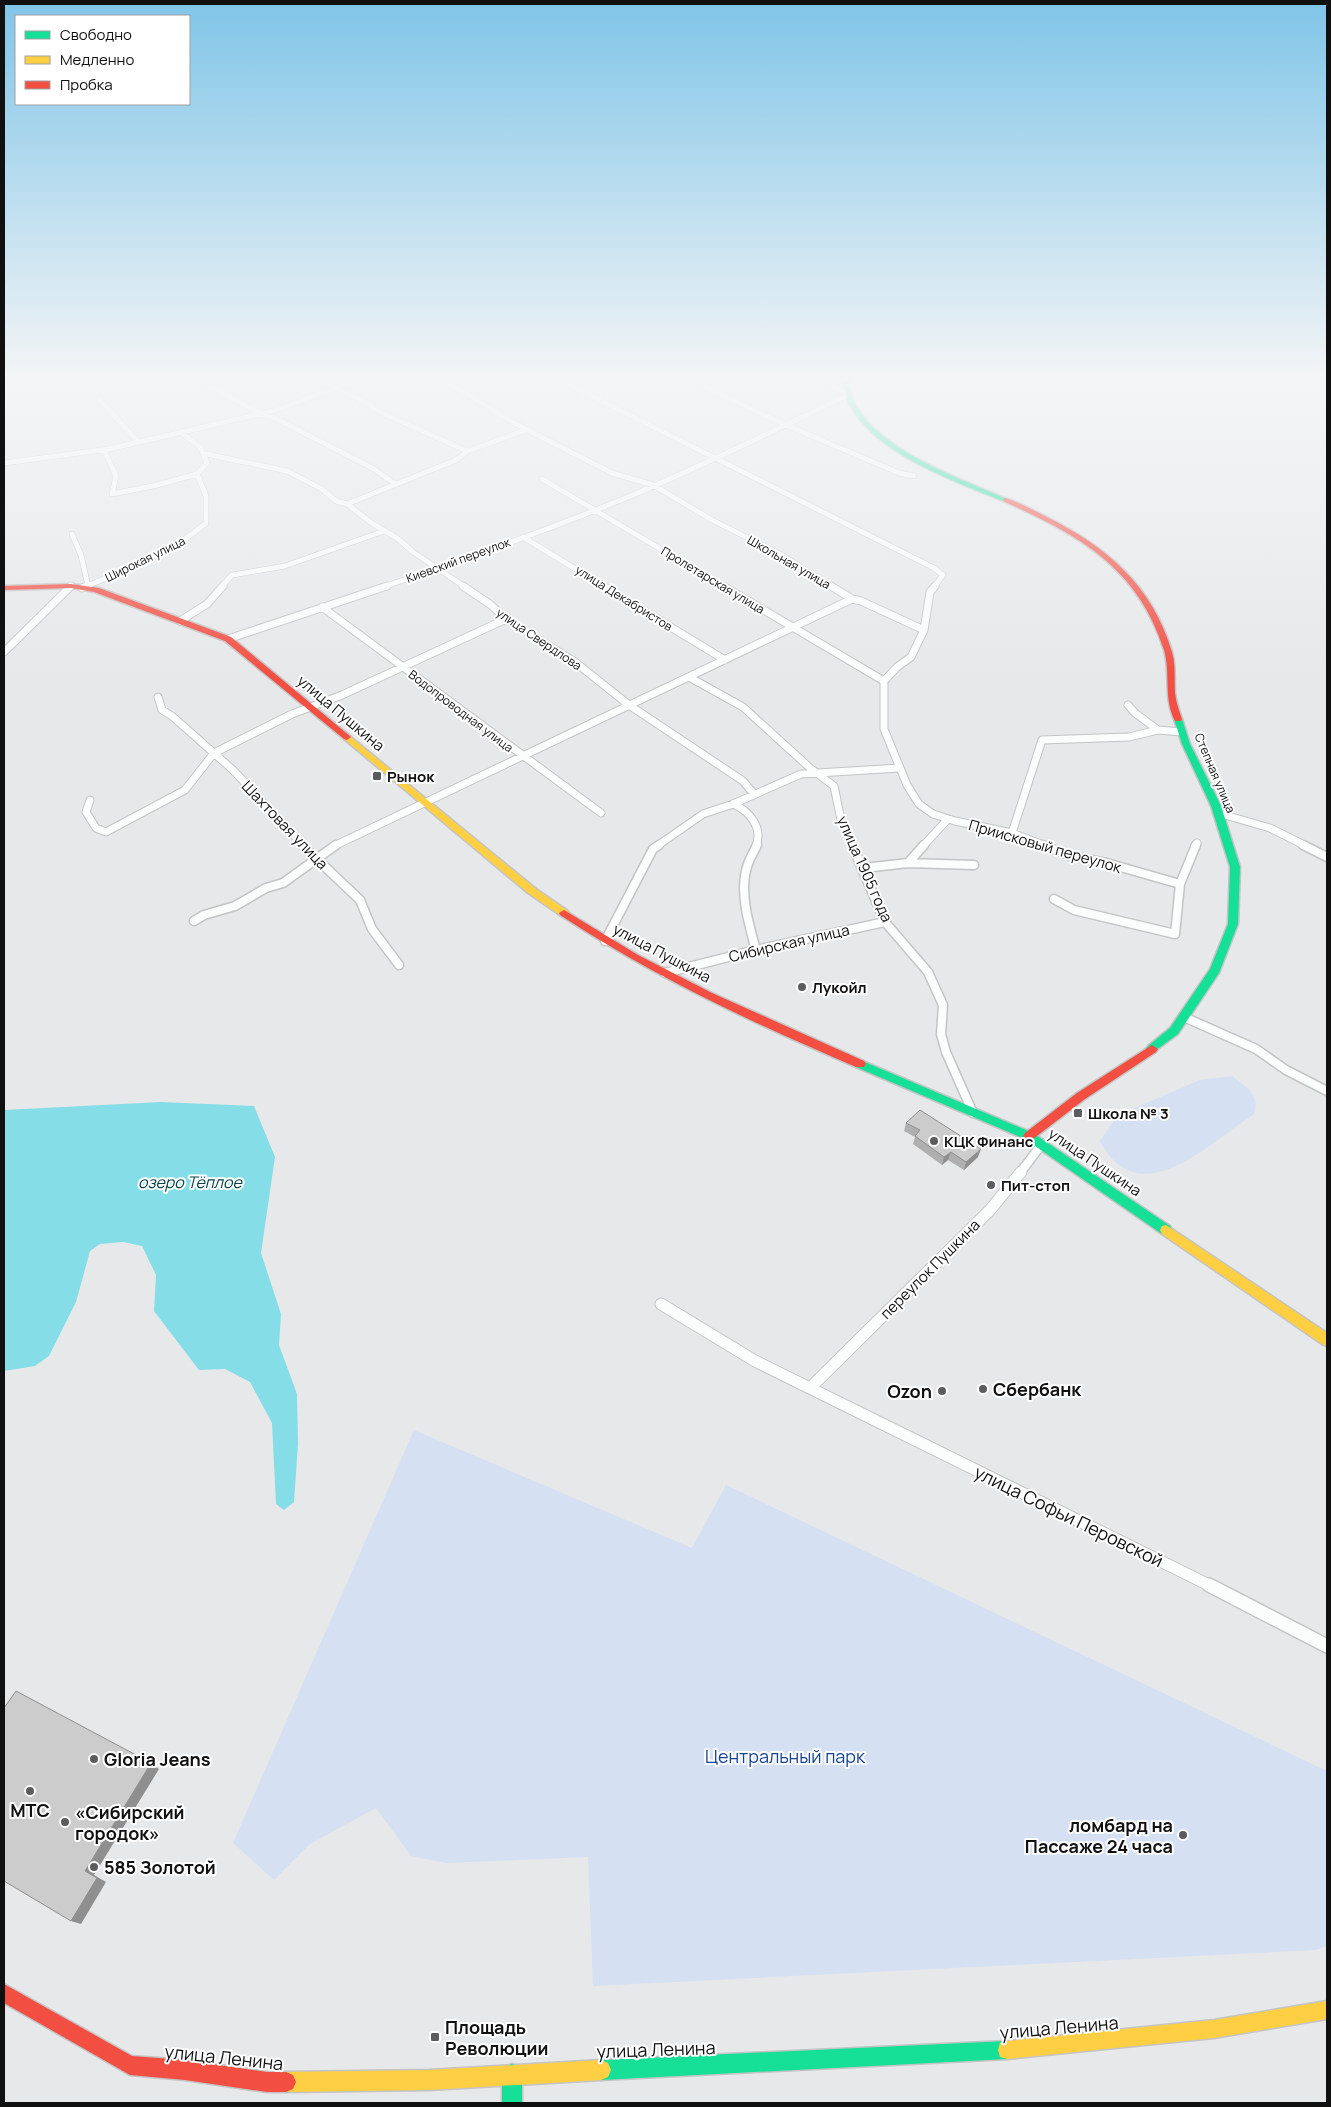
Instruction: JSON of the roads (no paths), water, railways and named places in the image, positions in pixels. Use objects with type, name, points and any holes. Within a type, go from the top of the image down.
[{"type":"main road","name":"Степная улица","points":[[958,479],[1020,505],[1088,541],[1131,578],[1155,614],[1169,653],[1172,700],[1182,732],[1218,813],[1235,867],[1233,924],[1215,970],[1174,1031],[1143,1056],[1080,1096],[1029,1136]]},
{"type":"main road","name":"улица Пушкина","points":[[4,588],[80,587],[96,590],[228,639],[532,891],[605,941],[665,973],[799,1038],[1029,1136],[1327,1340]]},
{"type":"main road","name":"улица Ленина","points":[[4,1993],[130,2065],[185,2070],[267,2082],[429,2080],[512,2074],[1029,2049],[1214,2029],[1327,2010]]},
{"type":"main road","points":[[512,2074],[512,2103]]},
{"type":"street","points":[[115,479],[112,494],[177,479]]},
{"type":"street","name":"Широкая улица","points":[[72,534],[81,555],[80,587],[131,568],[180,544],[206,523],[206,496],[199,479]]},
{"type":"street","name":"улица Свердлова","points":[[303,479],[322,489],[336,501],[347,504],[491,605],[506,619],[575,662],[630,705],[742,781],[754,794]]},
{"type":"street","points":[[388,479],[395,484]]},
{"type":"street","points":[[347,504],[407,479]]},
{"type":"street","name":"Пролетарская улица","points":[[543,479],[884,681]]},
{"type":"street","name":"Школьная улица","points":[[634,479],[653,485],[712,520],[782,555],[852,599],[861,601],[924,630]]},
{"type":"street","name":"Киевский переулок","points":[[228,639],[438,568],[597,510],[666,479]]},
{"type":"street","points":[[758,479],[934,568],[943,576],[930,592],[924,630],[911,657],[897,667],[884,681]]},
{"type":"street","points":[[180,621],[207,604],[232,575],[286,566],[384,530]]},
{"type":"street","name":"улица Декабристов","points":[[523,537],[725,660]]},
{"type":"street","points":[[4,652],[80,587]]},
{"type":"street","points":[[194,921],[204,915],[235,906],[266,888],[283,883],[332,847],[444,792],[852,599]]},
{"type":"street","name":"Водопроводная улица","points":[[322,608],[601,813]]},
{"type":"street","points":[[90,800],[86,812],[96,828],[106,832],[185,790],[214,753],[292,714],[311,708],[506,619]]},
{"type":"street","name":"улица 1905 года","points":[[689,677],[719,691],[744,708],[814,773],[834,786],[841,820],[864,868],[885,922],[928,972],[943,1005],[941,1034],[946,1052],[973,1113]]},
{"type":"street","name":"Приисковый переулок","points":[[884,681],[884,729],[900,768],[919,804],[933,814],[951,820],[1012,833],[1038,845],[1068,855],[1110,864],[1180,884]]},
{"type":"street","name":"Шахтовая улица","points":[[158,697],[162,710],[172,716],[233,770],[297,840],[360,900],[372,929],[399,965]]},
{"type":"street","points":[[1128,705],[1135,713],[1147,720],[1158,730]]},
{"type":"street","points":[[1012,833],[1042,740],[1129,737],[1158,730],[1182,732]]},
{"type":"street","points":[[605,941],[653,849],[703,814],[733,804],[801,774],[900,768]]},
{"type":"street","points":[[733,804],[741,807],[758,826],[759,842],[745,872],[748,924],[756,950]]},
{"type":"street","points":[[1218,813],[1270,828],[1301,842],[1327,857]]},
{"type":"street","points":[[908,863],[951,820]]},
{"type":"street","points":[[1054,899],[1074,910],[1175,934],[1180,884],[1187,863],[1197,843]]},
{"type":"street","points":[[864,868],[908,863],[974,865]]},
{"type":"street","name":"Сибирская улица","points":[[665,973],[756,950],[885,922]]},
{"type":"street","points":[[1184,1017],[1256,1049],[1286,1070],[1327,1091]]},
{"type":"street","name":"переулок Пушкина","points":[[810,1388],[990,1210],[1005,1194],[1042,1144]]},
{"type":"street","points":[[661,1304],[755,1361],[810,1388]]},
{"type":"street","name":"улица Софьи Перовской","points":[[810,1388],[1176,1568],[1327,1646]]},
{"type":"water","name":"озеро Тёплое","points":[[161,1102],[254,1106],[275,1157],[261,1253],[281,1314],[279,1345],[297,1394],[298,1444],[294,1502],[284,1510],[276,1504],[272,1423],[250,1382],[225,1369],[199,1370],[154,1311],[156,1275],[142,1246],[123,1242],[100,1244],[90,1251],[76,1302],[49,1356],[35,1366],[4,1371],[4,1110]]},
{"type":"place","name":"Рынок","points":[[377,776]]},
{"type":"place","name":"Лукойл","points":[[802,987]]},
{"type":"place","name":"Школа № 3","points":[[1078,1113]]},
{"type":"place","name":"КЦК Финанс","points":[[934,1141]]},
{"type":"place","name":"Пит-стоп","points":[[991,1185]]},
{"type":"place","name":"Сбербанк","points":[[983,1389]]},
{"type":"place","name":"Ozon","points":[[942,1391]]},
{"type":"place","name":"Gloria Jeans","points":[[94,1759]]},
{"type":"place","name":"МТС","points":[[30,1791]]},
{"type":"place","name":"«Сибирский городок»","points":[[65,1822]]},
{"type":"place","name":"ломбард на Пассаже 24 часа","points":[[1183,1835]]},
{"type":"place","name":"585 Золотой","points":[[94,1867]]},
{"type":"place","name":"Площадь Революции","points":[[435,2037]]},
{"type":"park label","name":"Центральный парк","points":[[785,1756]]}]
